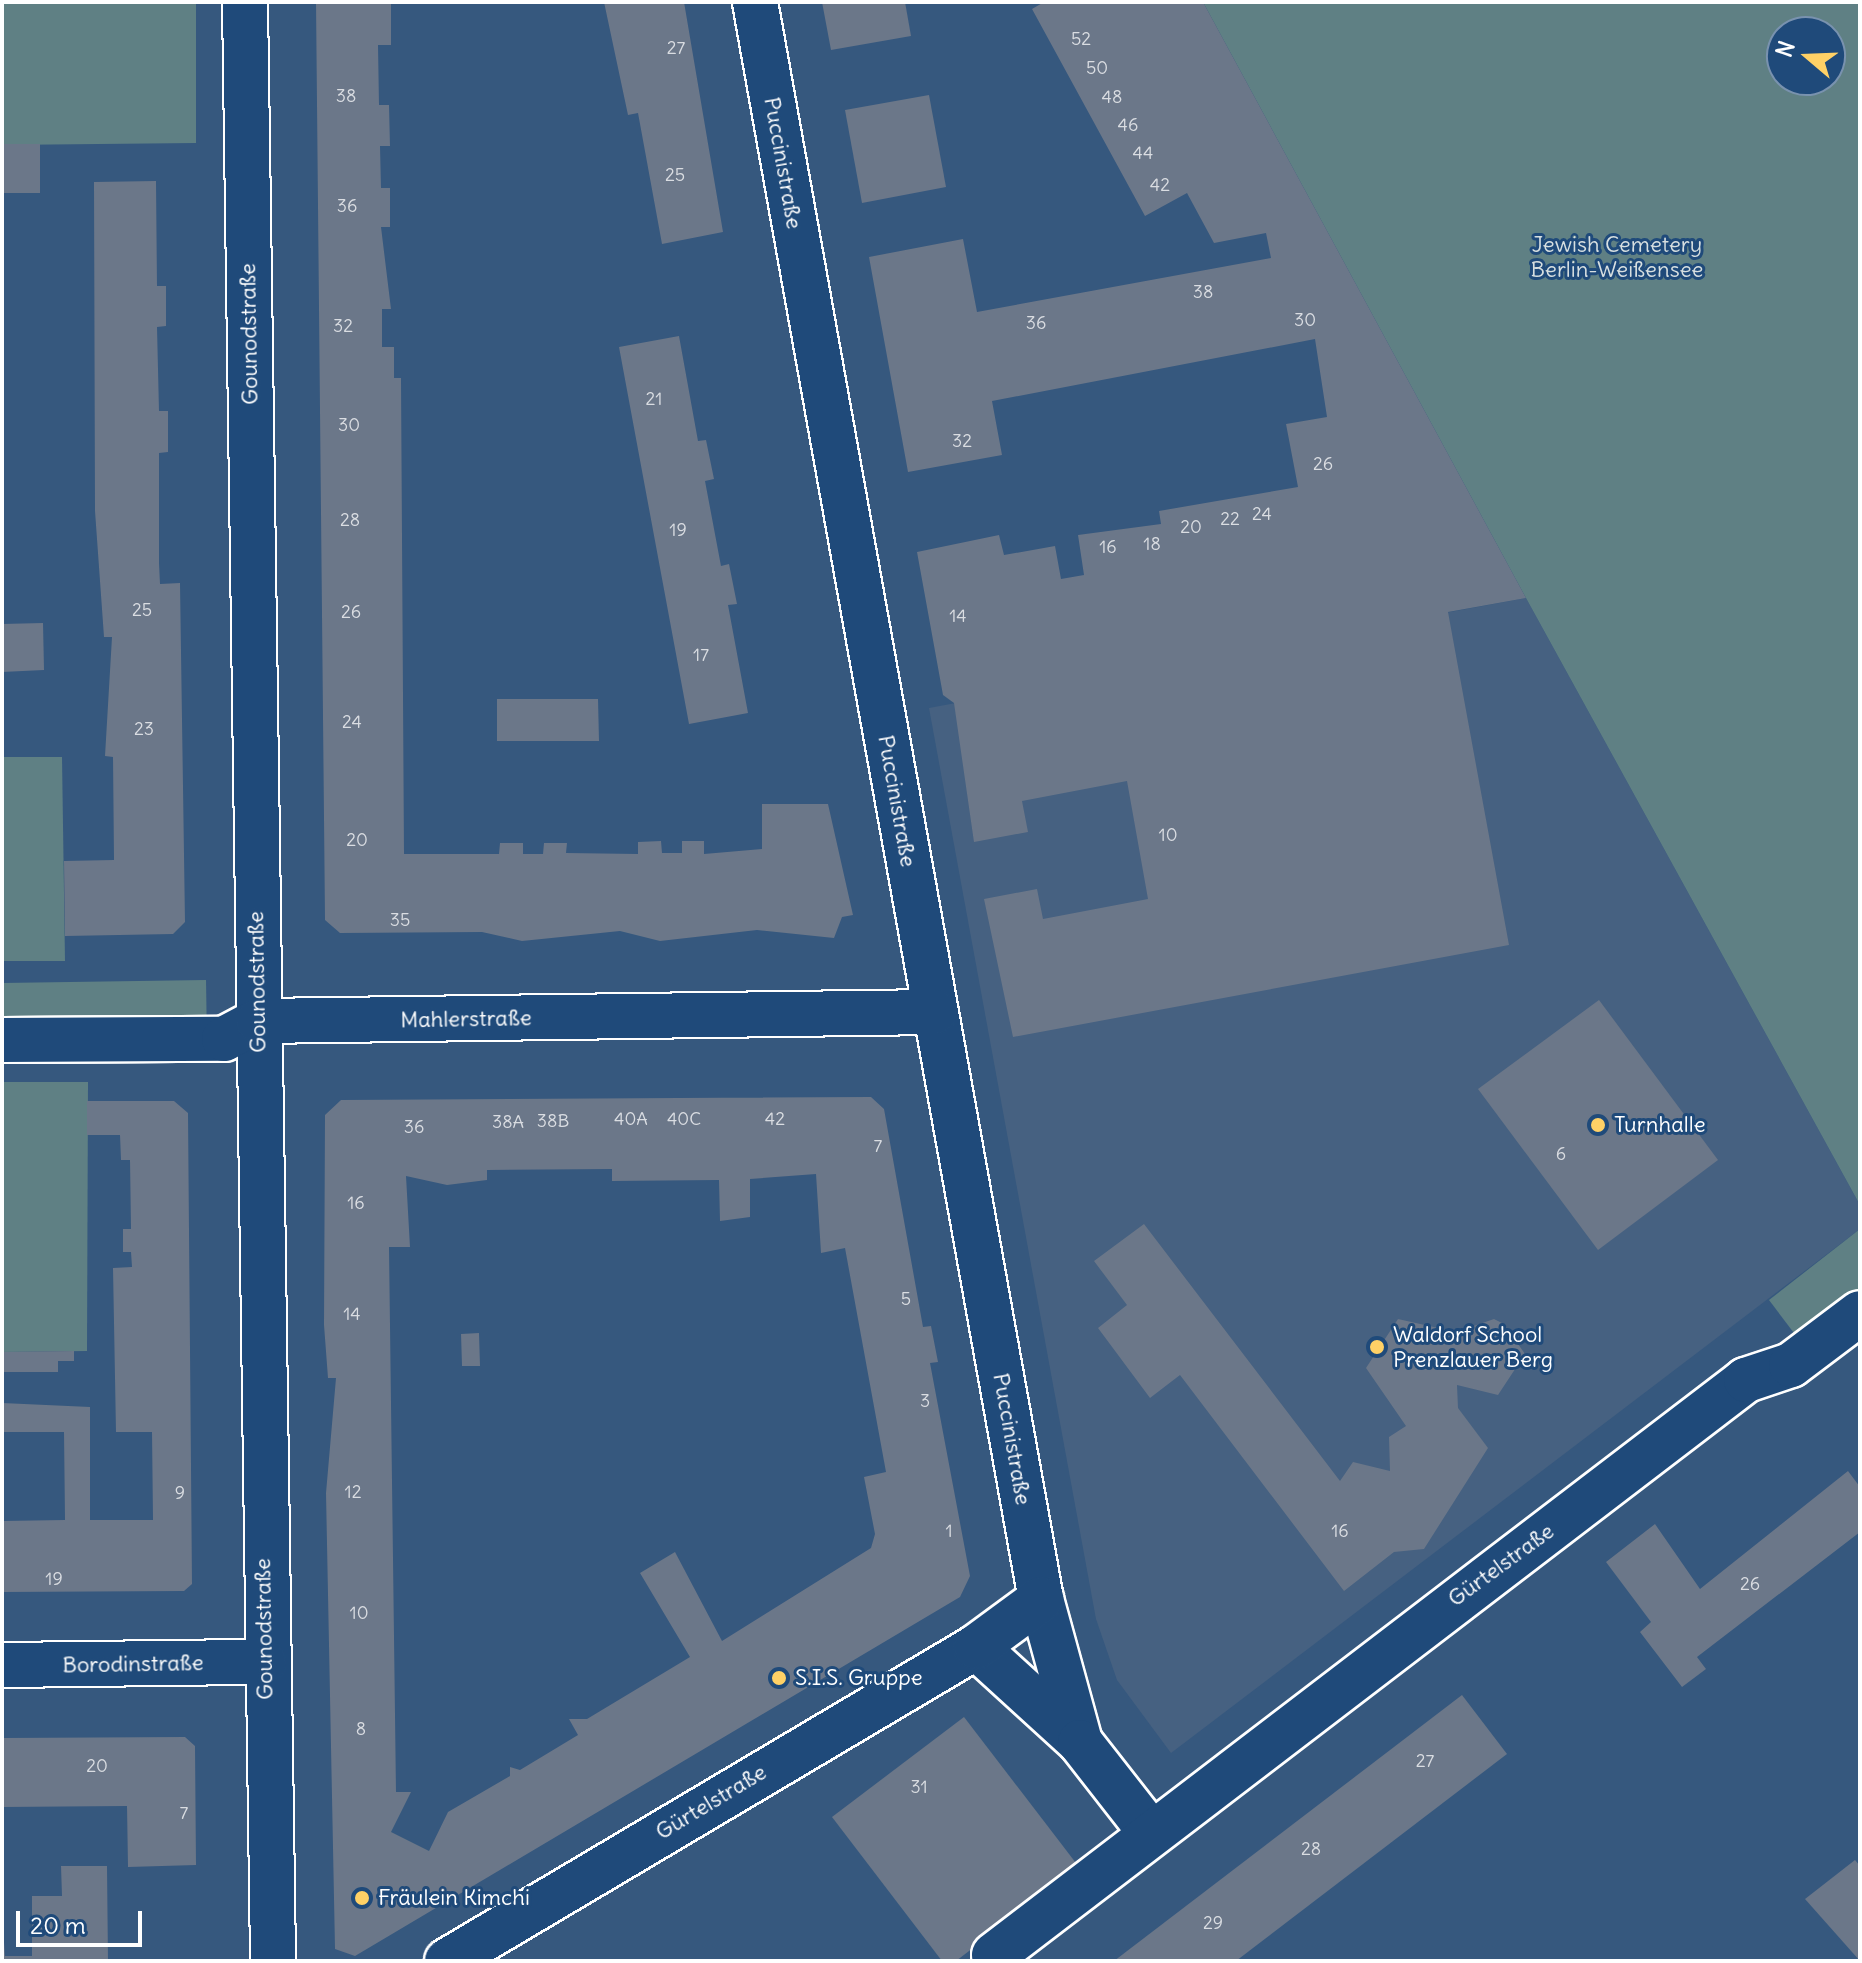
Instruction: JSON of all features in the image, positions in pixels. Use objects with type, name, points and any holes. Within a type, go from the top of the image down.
[{"type":"street","name":"Gounodstraße","points":[[245,2],[264,1662],[273,1961]]},
{"type":"street","name":"Puccinistraße","points":[[755,2],[1041,1599]]},
{"type":"street","name":"Mahlerstraße","points":[[2,1040],[216,1039],[258,1021],[935,1012]]},
{"type":"street","name":"Gürtelstraße","points":[[994,1955],[1746,1380],[1791,1365],[1860,1313]]},
{"type":"street","name":"Gürtelstraße","points":[[447,1961],[976,1647],[1041,1599]]},
{"type":"street","points":[[1041,1599],[1080,1742]]},
{"type":"street","points":[[976,1647],[1080,1742],[1151,1833]]},
{"type":"street","name":"Borodinstraße","points":[[2,1665],[264,1662]]},
{"type":"shaded area","name":"Waldorf School Prenzlauer Berg","points":[[1526,598],[1860,1205],[1860,1229],[1171,1753],[1117,1680],[1096,1619],[929,708]]},
{"type":"green space","points":[[2,2],[196,2],[196,143],[2,145]]},
{"type":"green space","name":"Jewish Cemetery Berlin-Weißensee","points":[[1203,2],[1860,2],[1860,1205],[1526,598]]},
{"type":"green space","points":[[2,757],[62,757],[65,961],[2,961]]},
{"type":"green space","points":[[206,980],[207,1043],[2,1046],[2,983]]},
{"type":"green space","points":[[2,1082],[88,1082],[87,1351],[2,1352]]},
{"type":"green space","points":[[1860,1229],[1860,1297],[1800,1341],[1769,1300]]},
{"type":"building","points":[[316,2],[391,2],[391,45],[378,45],[379,105],[389,105],[390,146],[380,146],[381,188],[390,188],[390,227],[381,227],[391,309],[382,309],[382,347],[394,347],[394,378],[401,378],[404,854],[499,854],[500,843],[523,843],[523,854],[543,854],[544,843],[567,843],[566,853],[638,854],[638,842],[661,841],[662,853],[682,853],[682,841],[704,841],[704,854],[762,849],[762,804],[828,804],[853,915],[842,917],[834,938],[757,930],[660,941],[620,931],[522,941],[482,932],[340,933],[325,920]]},
{"type":"building","points":[[604,2],[684,2],[723,232],[662,244],[638,113],[628,115]]},
{"type":"building","points":[[822,2],[905,2],[911,36],[831,50]]},
{"type":"building","points":[[1044,2],[1203,2],[1526,598],[1448,612],[1509,945],[1013,1037],[984,899],[1037,889],[1043,919],[1148,899],[1127,781],[1022,801],[1028,832],[974,842],[954,703],[943,695],[917,552],[999,535],[1004,555],[1055,546],[1061,579],[1084,575],[1078,535],[1161,524],[1159,511],[1298,487],[1286,424],[1327,417],[1315,339],[992,401],[1002,455],[908,472],[869,257],[963,239],[977,312],[1271,258],[1266,233],[1214,243],[1187,193],[1145,216],[1032,9]]},
{"type":"building","points":[[929,95],[946,187],[862,203],[845,110]]},
{"type":"building","points":[[2,144],[40,144],[40,193],[2,193]]},
{"type":"building","points":[[156,181],[157,286],[166,286],[166,326],[157,327],[159,411],[168,411],[168,452],[159,453],[159,563],[160,584],[180,583],[185,922],[173,934],[65,936],[64,861],[114,860],[113,757],[105,756],[112,637],[104,637],[95,511],[94,182]]},
{"type":"building","points":[[679,336],[698,441],[706,440],[714,479],[705,481],[721,566],[729,564],[737,604],[728,605],[748,713],[689,724],[619,347]]},
{"type":"building","points":[[43,623],[44,670],[2,672],[2,624]]},
{"type":"building","points":[[497,699],[598,699],[599,741],[497,741]]},
{"type":"building","name":"Turnhalle","points":[[1599,1000],[1718,1160],[1598,1250],[1478,1089]]},
{"type":"building","points":[[871,1097],[884,1109],[923,1327],[931,1326],[938,1362],[930,1363],[970,1576],[960,1597],[355,1956],[335,1949],[326,1493],[336,1378],[328,1378],[324,1325],[325,1115],[341,1100]],"holes":[[[612,1169],[612,1181],[719,1180],[720,1221],[750,1217],[750,1179],[816,1174],[821,1253],[845,1248],[886,1472],[864,1477],[875,1534],[871,1548],[722,1641],[675,1552],[640,1573],[690,1657],[587,1719],[569,1719],[578,1735],[520,1770],[510,1767],[510,1776],[448,1812],[429,1851],[391,1832],[411,1792],[396,1792],[389,1247],[410,1247],[406,1176],[447,1185],[487,1180],[487,1170]]]},
{"type":"building","points":[[87,1101],[174,1101],[188,1113],[192,1584],[184,1591],[2,1592],[2,1521],[65,1520],[64,1432],[2,1432],[2,1403],[90,1407],[90,1520],[153,1520],[152,1432],[116,1432],[113,1268],[132,1267],[131,1252],[123,1252],[123,1229],[131,1229],[130,1160],[121,1160],[120,1135],[87,1135]]},
{"type":"building","points":[[1144,1224],[1340,1481],[1353,1462],[1390,1471],[1389,1437],[1406,1426],[1366,1368],[1398,1319],[1456,1332],[1494,1319],[1504,1324],[1525,1354],[1498,1395],[1457,1385],[1458,1408],[1488,1448],[1424,1549],[1394,1552],[1344,1591],[1180,1375],[1150,1398],[1098,1328],[1127,1305],[1094,1261]]},
{"type":"building","points":[[479,1333],[480,1366],[462,1366],[461,1334]]},
{"type":"building","points":[[74,1351],[74,1361],[58,1361],[58,1372],[2,1372],[2,1352]]},
{"type":"building","points":[[1848,1471],[1860,1487],[1860,1532],[1697,1657],[1706,1669],[1682,1687],[1640,1632],[1651,1622],[1606,1562],[1655,1524],[1700,1589]]},
{"type":"building","points":[[1462,1695],[1507,1754],[1236,1961],[1114,1961]]},
{"type":"building","points":[[964,1717],[1079,1867],[956,1961],[942,1961],[832,1817]]},
{"type":"building","points":[[185,1737],[195,1746],[196,1865],[128,1867],[127,1806],[2,1807],[2,1738]]},
{"type":"building","points":[[1855,1860],[1860,1866],[1860,1961],[1805,1899]]},
{"type":"building","points":[[61,1866],[107,1866],[108,1961],[2,1961],[2,1914],[5,1956],[32,1956],[32,1896],[62,1896]]},
{"type":"place","name":"Turnhalle","points":[[1598,1125]]},
{"type":"place","name":"Waldorf School Prenzlauer Berg","points":[[1377,1347]]},
{"type":"place","name":"S.I.S. Gruppe","points":[[779,1678]]},
{"type":"place","name":"Fräulein Kimchi","points":[[362,1898]]}]
